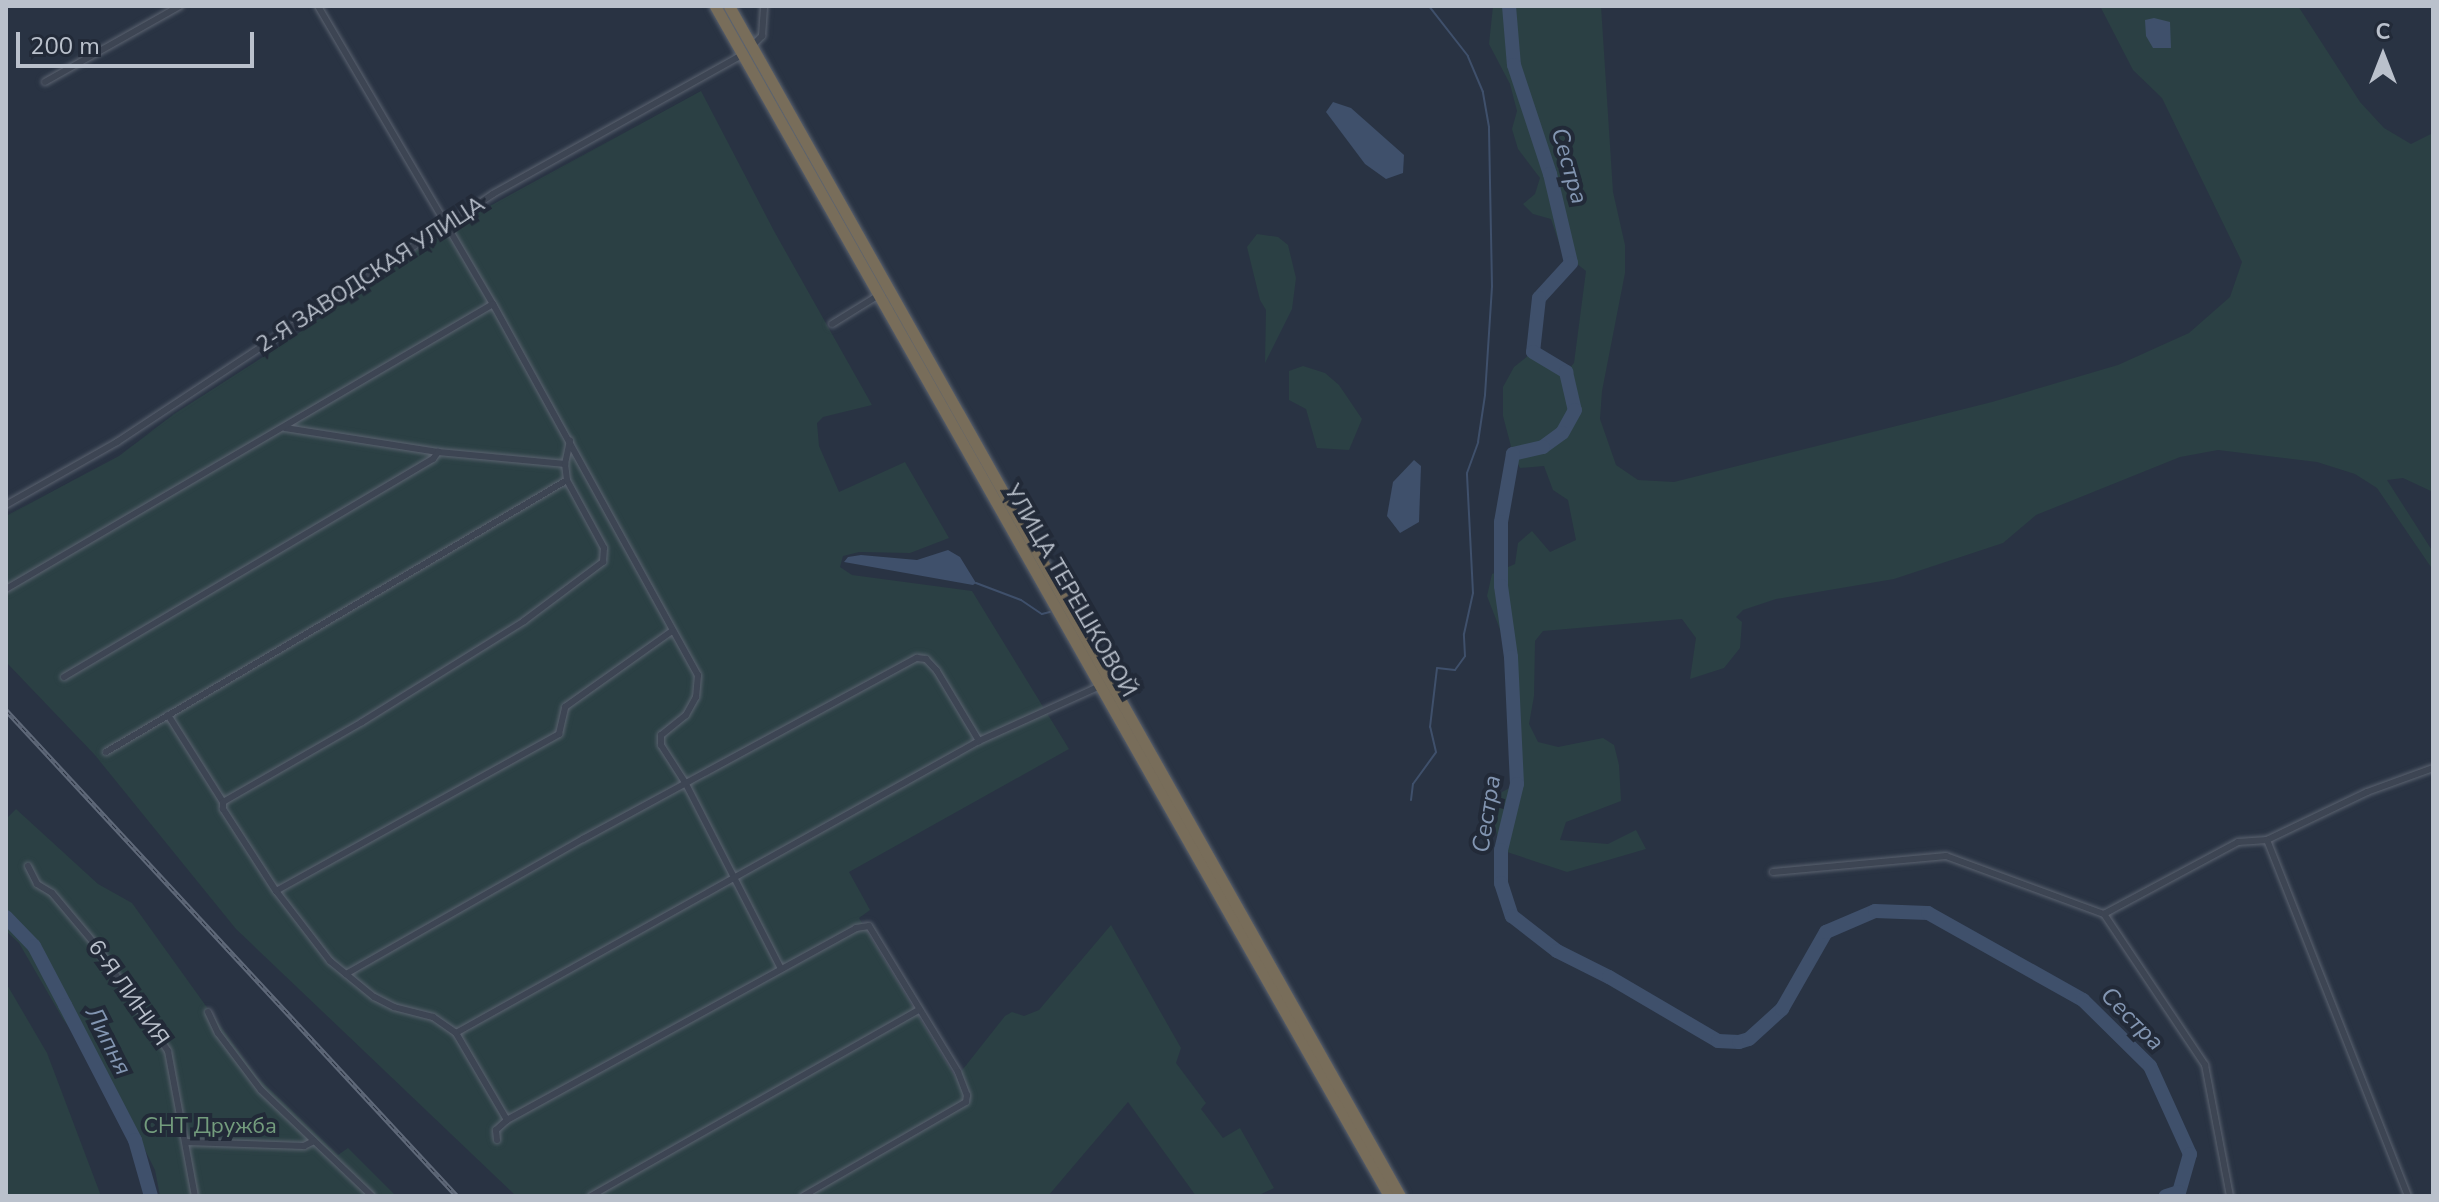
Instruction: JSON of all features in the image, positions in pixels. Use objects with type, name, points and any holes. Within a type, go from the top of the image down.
[{"type":"highway","name":"УЛИЦА ТЕРЕШКОВОЙ","points":[[715,6],[747,51],[1400,1196]]},
{"type":"highway","name":"УЛИЦА ТЕРЕШКОВОЙ","points":[[729,6],[747,51],[879,295],[1389,1196]]},
{"type":"street","points":[[45,82],[180,6]]},
{"type":"street","points":[[318,6],[447,223],[698,675],[699,686],[686,715],[661,735],[661,745],[686,784],[781,969]]},
{"type":"street","points":[[747,51],[762,36],[764,7]]},
{"type":"street","name":"2-Я ЗАВОДСКАЯ УЛИЦА","points":[[6,505],[117,442],[447,223],[747,51]]},
{"type":"street","points":[[832,324],[879,295]]},
{"type":"street","points":[[6,589],[493,304]]},
{"type":"street","points":[[285,428],[438,452],[565,464]]},
{"type":"street","points":[[223,802],[362,722],[511,629],[603,562],[604,548],[567,480],[565,464],[570,441]]},
{"type":"street","points":[[64,677],[433,459],[438,452]]},
{"type":"street","points":[[106,752],[567,480]]},
{"type":"street","points":[[276,891],[559,734],[563,728],[565,707],[672,631]]},
{"type":"street","points":[[346,974],[917,658],[926,659],[937,671],[979,741]]},
{"type":"street","points":[[456,1033],[979,741],[1101,685]]},
{"type":"street","points":[[168,715],[223,802],[223,809],[300,926],[346,974],[374,997],[394,1007],[433,1017],[456,1033],[507,1120]]},
{"type":"street","points":[[2104,914],[2238,842],[2267,840],[2367,792],[2433,768]]},
{"type":"street","points":[[2267,840],[2408,1196]]},
{"type":"street","points":[[1773,872],[1946,856],[2104,914],[2205,1065],[2230,1196]]},
{"type":"street","name":"6-Я ЛИНИЯ","points":[[28,866],[37,884],[52,893],[94,943],[168,1051],[195,1196]]},
{"type":"street","points":[[497,1140],[496,1130],[507,1120],[856,928],[869,926],[958,1072],[965,1088],[966,1102],[803,1196]]},
{"type":"street","points":[[591,1196],[919,1010]]},
{"type":"street","points":[[208,1012],[218,1033],[255,1083],[372,1196]]},
{"type":"street","points":[[187,1142],[304,1146],[314,1141]]},
{"type":"green space","points":[[1493,6],[1601,6],[1613,192],[1625,245],[1625,273],[1602,391],[1600,419],[1616,465],[1638,480],[1674,482],[1992,402],[2118,365],[2189,333],[2230,297],[2242,262],[2162,98],[2133,70],[2100,6],[2298,6],[2360,102],[2384,128],[2411,144],[2433,133],[2433,492],[2403,478],[2387,480],[2433,552],[2433,570],[2377,488],[2355,474],[2317,462],[2218,450],[2180,457],[2036,515],[2003,543],[1894,579],[1776,599],[1743,610],[1736,617],[1742,622],[1740,648],[1724,668],[1690,679],[1696,638],[1682,619],[1543,631],[1535,641],[1534,696],[1529,724],[1538,742],[1558,747],[1603,738],[1614,745],[1619,765],[1621,801],[1566,822],[1560,840],[1608,844],[1636,830],[1646,849],[1567,872],[1501,850],[1491,812],[1502,792],[1517,784],[1511,658],[1487,596],[1492,574],[1515,564],[1518,543],[1532,531],[1550,552],[1576,540],[1568,500],[1553,490],[1544,466],[1520,468],[1513,454],[1503,416],[1503,387],[1514,367],[1533,352],[1566,372],[1574,363],[1586,271],[1562,252],[1551,219],[1533,214],[1523,204],[1535,194],[1540,178],[1518,149],[1512,129],[1517,111],[1510,84],[1489,44]]},
{"type":"green space","points":[[701,91],[774,231],[872,405],[823,417],[817,423],[819,446],[839,492],[905,462],[949,538],[910,553],[859,552],[843,556],[840,567],[852,575],[972,591],[1069,749],[849,872],[870,910],[859,918],[956,1078],[1005,1016],[1012,1012],[1024,1016],[1039,1010],[1111,925],[1181,1048],[1176,1063],[1206,1103],[1201,1109],[1223,1138],[1240,1128],[1274,1188],[1257,1196],[1196,1196],[1128,1102],[1048,1196],[516,1196],[236,929],[94,754],[6,662],[6,516],[119,456],[174,414],[280,346],[442,232]]},
{"type":"green space","points":[[1257,234],[1278,237],[1288,245],[1296,278],[1292,309],[1265,363],[1266,310],[1260,300],[1247,247]]},
{"type":"green space","points":[[1303,366],[1325,373],[1339,385],[1362,419],[1349,450],[1317,448],[1306,409],[1289,400],[1289,371]]},
{"type":"green space","name":"СНТ Дружба","points":[[16,809],[98,884],[132,903],[257,1077],[338,1155],[348,1148],[396,1196],[160,1196],[155,1170],[115,1090],[63,1019],[19,943],[6,931],[6,819]]},
{"type":"green space","points":[[6,983],[47,1053],[101,1196],[6,1196]]},
{"type":"water","points":[[2154,18],[2170,22],[2171,48],[2153,48],[2146,36],[2145,20]]},
{"type":"water","points":[[1333,102],[1351,108],[1404,155],[1403,173],[1386,179],[1365,164],[1326,112]]},
{"type":"water","points":[[1414,460],[1421,466],[1419,522],[1400,533],[1387,516],[1393,482]]},
{"type":"water","points":[[948,550],[960,557],[976,583],[973,585],[844,562],[848,557],[861,555],[917,560]]},
{"type":"waterway","points":[[1411,800],[1413,784],[1436,752],[1430,727],[1437,668],[1455,670],[1465,656],[1464,634],[1473,593],[1467,473],[1478,442],[1485,395],[1492,286],[1489,127],[1483,92],[1468,56],[1429,6]]},
{"type":"waterway","name":"Сестра","points":[[1509,6],[1514,65],[1550,174],[1571,263],[1539,298],[1533,352],[1566,372],[1575,410],[1562,433],[1543,447],[1513,454],[1501,522],[1501,586],[1511,657],[1517,784],[1501,850],[1501,883],[1512,916],[1557,951],[1609,977],[1718,1041],[1739,1042],[1749,1039],[1782,1009],[1826,932],[1875,911],[1928,913],[2083,1000],[2150,1066],[2190,1154],[2179,1192],[2166,1196]]},
{"type":"waterway","points":[[976,583],[1021,600],[1042,614],[1050,612]]},
{"type":"waterway","name":"Липня","points":[[6,917],[34,946],[65,1005],[135,1140],[151,1196]]},
{"type":"railway","points":[[6,710],[457,1196]]}]
